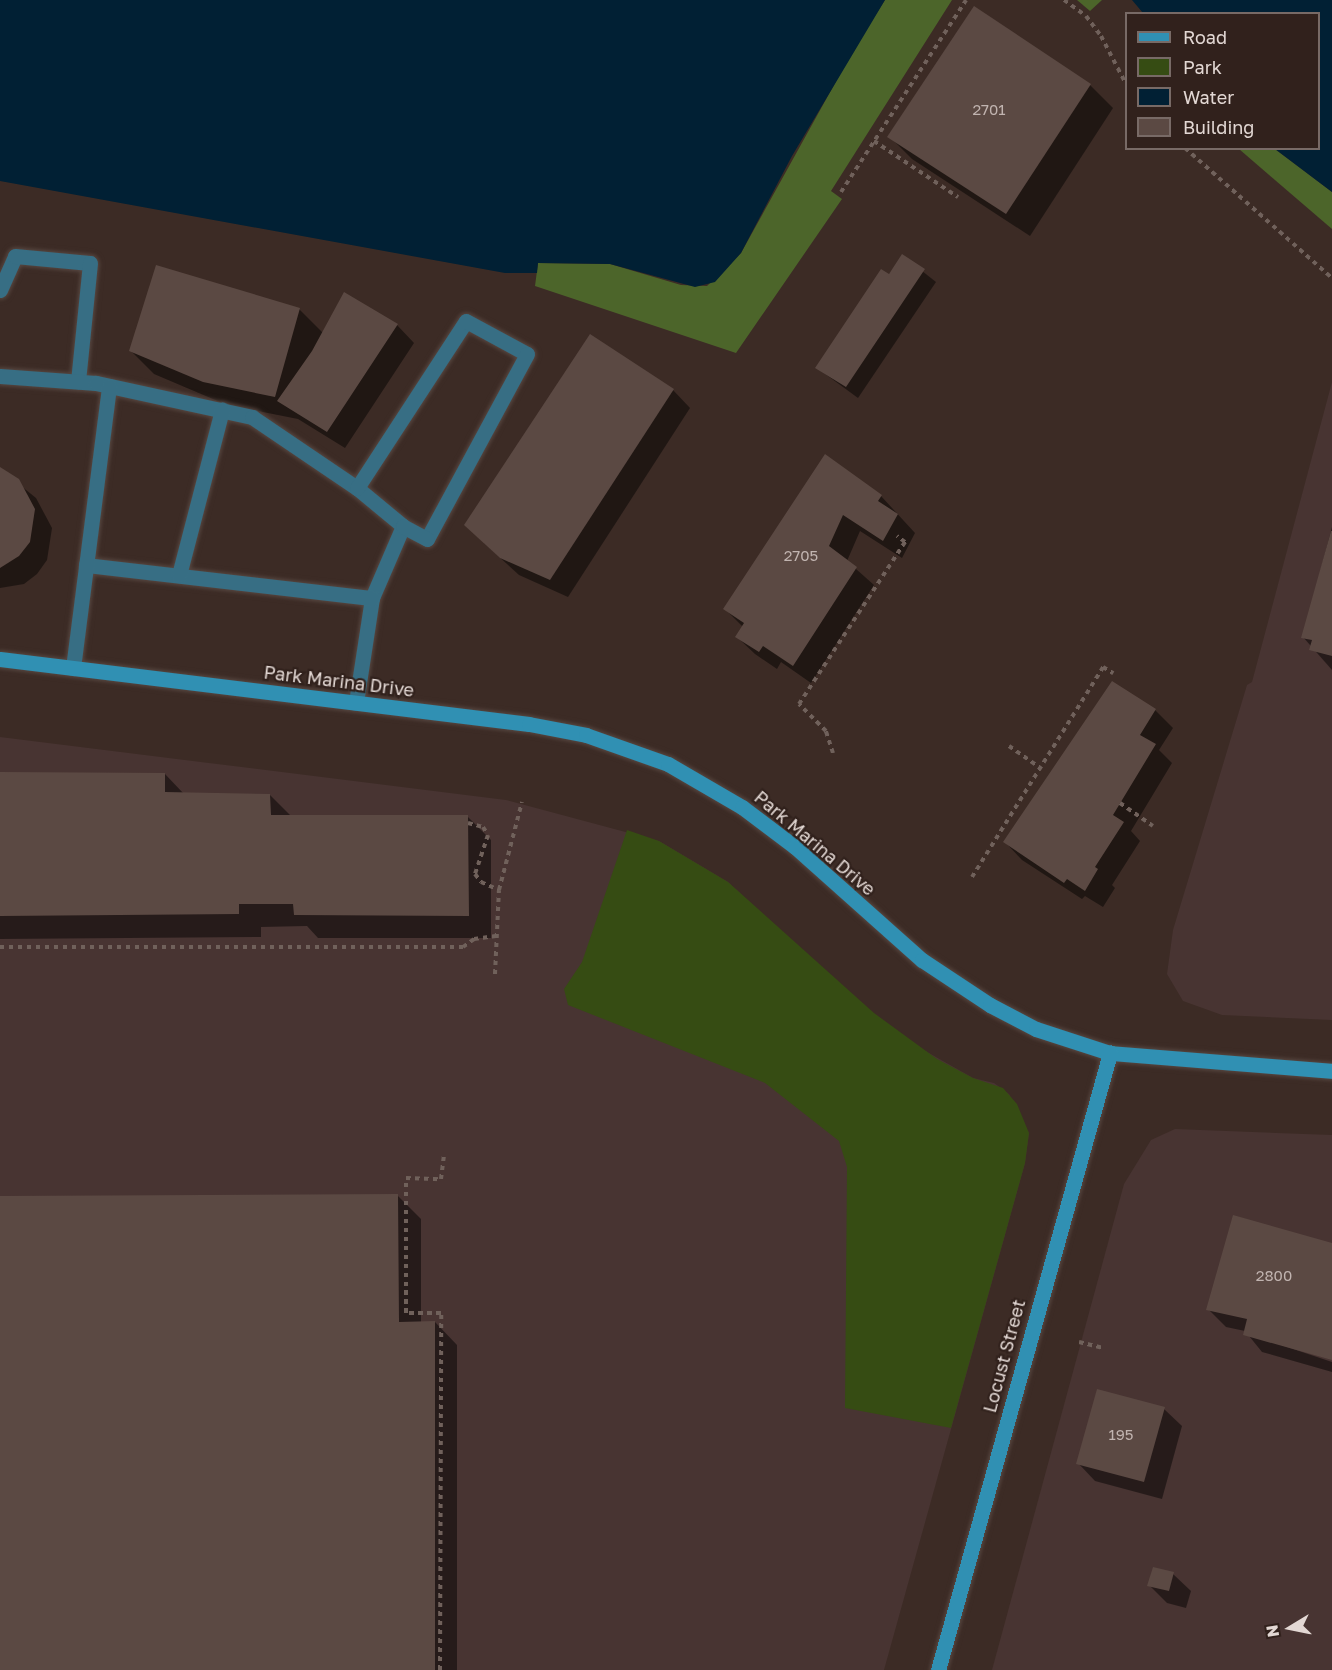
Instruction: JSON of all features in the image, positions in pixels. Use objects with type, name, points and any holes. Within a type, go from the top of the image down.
[{"type":"main road","name":"Park Marina Drive","points":[[0,659],[552,728],[596,738],[668,764],[742,807],[777,832],[922,960],[972,994],[1054,1036],[1110,1053],[1332,1071]]},
{"type":"main road","name":"Locust Street","points":[[938,1670],[1110,1053]]},
{"type":"lane","points":[[0,290],[15,256],[90,263],[78,381]]},
{"type":"lane","points":[[0,376],[78,381],[109,386],[252,417],[357,488],[403,526],[427,539],[527,354],[466,321],[357,488]]},
{"type":"lane","points":[[73,668],[109,386]]},
{"type":"lane","points":[[179,575],[222,410]]},
{"type":"lane","points":[[356,703],[372,598],[403,526]]},
{"type":"lane","points":[[86,565],[372,598]]},
{"type":"path","points":[[841,192],[966,0]]},
{"type":"path","points":[[1064,0],[1086,16],[1101,36],[1125,82]]},
{"type":"path","points":[[874,141],[958,196]]},
{"type":"path","points":[[1187,150],[1332,278]]},
{"type":"path","points":[[833,753],[826,731],[799,704],[905,542],[897,536]]},
{"type":"path","points":[[972,877],[1103,667],[1113,673]]},
{"type":"path","points":[[1009,747],[1041,768]]},
{"type":"path","points":[[495,974],[500,890],[522,802]]},
{"type":"path","points":[[1120,803],[1153,826]]},
{"type":"path","points":[[468,823],[483,828],[488,835],[475,874],[481,882],[500,890]]},
{"type":"path","points":[[0,947],[463,947],[474,939],[496,936]]},
{"type":"path","points":[[440,1670],[441,1313],[406,1313],[406,1178],[441,1179],[444,1155]]},
{"type":"path","points":[[1079,1342],[1103,1348]]},
{"type":"shaded area","points":[[1332,382],[1332,1020],[1222,1015],[1183,1001],[1167,974],[1173,930],[1247,685],[1252,682]]},
{"type":"shaded area","points":[[0,737],[506,800],[659,841],[728,882],[858,1001],[913,1044],[973,1078],[994,1083],[1009,1094],[1029,1133],[1025,1163],[884,1670],[0,1670]]},
{"type":"shaded area","points":[[1175,1129],[1332,1135],[1332,1670],[992,1670],[1124,1184],[1151,1140]]},
{"type":"green space","points":[[885,0],[952,0],[831,191],[842,199],[736,353],[535,286],[538,263],[610,264],[681,285],[707,286],[741,253],[855,47]]},
{"type":"green space","points":[[1077,0],[1102,0],[1090,11]]},
{"type":"green space","points":[[1240,150],[1276,150],[1332,192],[1332,229]]},
{"type":"green space","points":[[627,830],[659,841],[728,882],[874,1013],[937,1059],[973,1078],[1003,1088],[1017,1104],[1029,1133],[1025,1163],[951,1428],[845,1408],[847,1167],[839,1141],[765,1083],[568,1005],[564,989],[582,962]]},
{"type":"water","points":[[0,0],[885,0],[792,156],[741,253],[715,282],[695,287],[610,264],[538,263],[537,273],[505,273],[0,181]]},
{"type":"water","points":[[1132,0],[1332,0],[1332,192],[1276,150],[1320,150],[1320,12],[1142,12]]},
{"type":"building","points":[[974,6],[1091,84],[1006,214],[887,137]]},
{"type":"building","points":[[902,254],[925,269],[846,387],[815,368],[881,269],[889,274]]},
{"type":"building","points":[[156,265],[300,308],[275,397],[203,382],[129,351]]},
{"type":"building","points":[[344,292],[398,324],[327,432],[277,401],[312,351]]},
{"type":"building","points":[[590,334],[674,389],[550,580],[500,558],[464,525]]},
{"type":"building","points":[[825,454],[882,495],[878,501],[898,514],[883,541],[843,515],[829,546],[857,567],[793,666],[763,646],[759,652],[735,637],[744,623],[723,609]]},
{"type":"building","points":[[0,467],[19,479],[35,509],[30,542],[19,556],[0,568]]},
{"type":"building","points":[[1331,531],[1332,656],[1309,650],[1312,640],[1301,638]]},
{"type":"building","points":[[1112,681],[1156,709],[1140,735],[1156,744],[1113,815],[1124,822],[1095,867],[1098,869],[1085,891],[1067,879],[1064,883],[1003,842]]},
{"type":"building","points":[[0,772],[165,773],[165,792],[270,794],[271,815],[468,815],[469,916],[294,915],[293,904],[239,904],[239,914],[0,916]]},
{"type":"building","points":[[398,1194],[399,1322],[435,1321],[435,1670],[0,1670],[0,1196]]},
{"type":"building","points":[[1233,1215],[1332,1243],[1332,1360],[1243,1335],[1247,1319],[1206,1310]]},
{"type":"building","points":[[1097,1389],[1165,1407],[1144,1482],[1076,1464]]},
{"type":"building","points":[[1153,1567],[1174,1572],[1169,1591],[1147,1586]]}]
